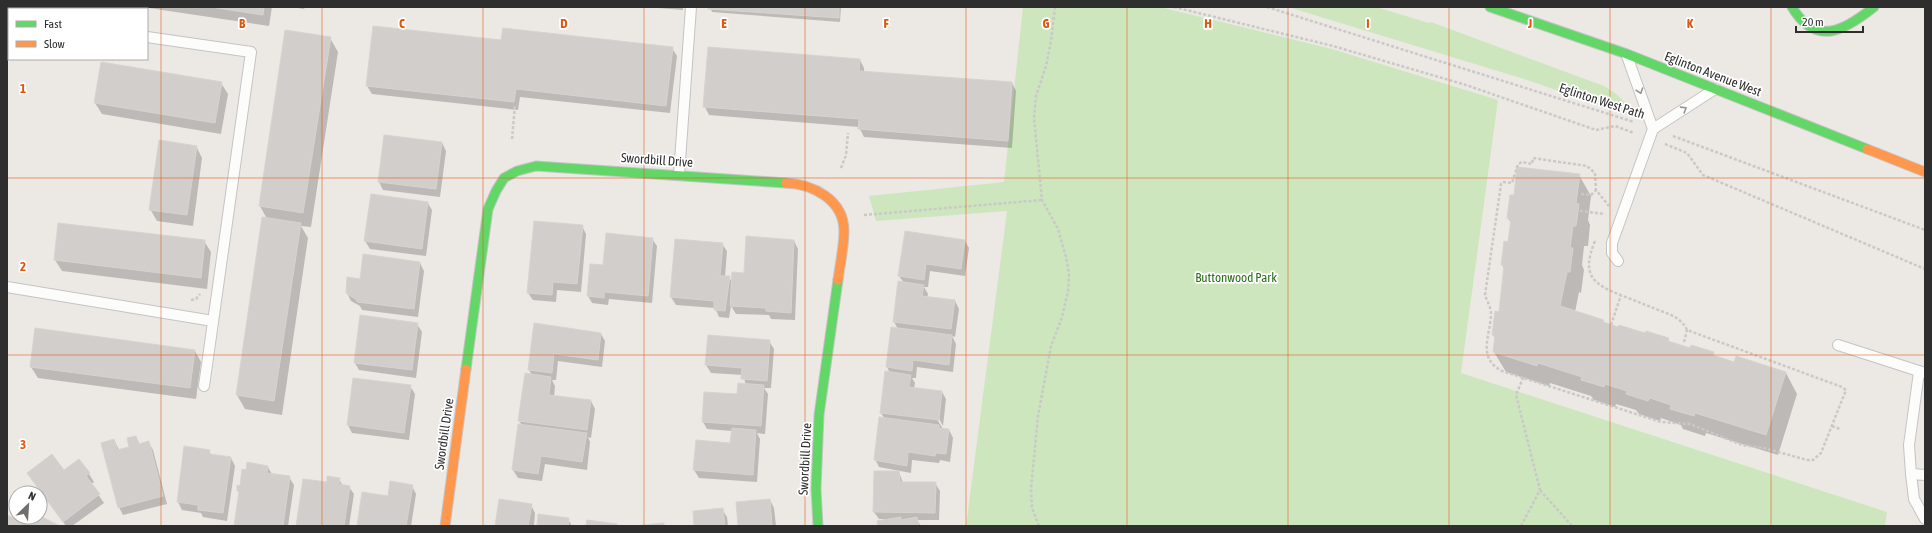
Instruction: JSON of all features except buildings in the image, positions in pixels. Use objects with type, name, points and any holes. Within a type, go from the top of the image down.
[{"type":"street","name":"Eglinton Avenue West","points":[[1490,7],[1627,54],[1925,172]]},
{"type":"street","points":[[1792,7],[1798,17],[1808,26],[1828,32],[1848,26],[1874,7]]},
{"type":"street","name":"Swordbill Drive","points":[[445,526],[488,209],[494,190],[507,176],[521,168],[536,166],[793,183],[814,188],[828,196],[836,206],[842,218],[844,230],[823,394],[817,458],[816,506],[818,526]]},
{"type":"lane","points":[[678,175],[691,7]]},
{"type":"lane","points":[[148,37],[251,52],[204,386]]},
{"type":"lane","points":[[1627,54],[1651,133]]},
{"type":"lane","points":[[1618,261],[1612,253],[1612,243],[1651,133],[1716,89]]},
{"type":"lane","points":[[7,287],[213,320]]},
{"type":"lane","points":[[1838,345],[1922,372],[1909,445],[1914,499],[1925,519]]},
{"type":"lane","points":[[1911,474],[1925,475]]},
{"type":"path","points":[[1039,526],[1032,508],[1031,489],[1038,416],[1052,346],[1062,318],[1068,292],[1069,273],[1058,229],[1042,200],[1034,118],[1036,96],[1046,66],[1051,41],[1055,7]]},
{"type":"path","points":[[1174,7],[1341,48],[1466,85],[1596,130],[1615,126],[1651,133],[1687,153],[1703,175],[1925,269]]},
{"type":"path","name":"Eglinton West Path","points":[[1267,7],[1651,133],[1925,230]]},
{"type":"path","points":[[512,139],[515,105]]},
{"type":"path","points":[[841,168],[846,155],[848,133]]},
{"type":"path","points":[[1597,236],[1589,261],[1592,276],[1602,288],[1678,318],[1687,330],[1842,387],[1846,390],[1821,453],[1813,460],[1807,460],[1764,448],[1735,444],[1690,424],[1661,422],[1496,368],[1491,362],[1487,352],[1486,342],[1491,312],[1485,295],[1501,184],[1503,182],[1512,183],[1518,164],[1522,162],[1532,164],[1533,158],[1587,166],[1594,173],[1596,190],[1610,206]]},
{"type":"path","points":[[1581,194],[1591,195],[1596,190]]},
{"type":"path","points":[[1603,222],[1612,199]]},
{"type":"path","points":[[842,218],[1042,200]]},
{"type":"path","points":[[1580,211],[1606,214]]},
{"type":"path","points":[[185,300],[196,299],[202,291]]},
{"type":"path","points":[[1611,325],[1621,295]]},
{"type":"path","points":[[1684,342],[1687,330]]},
{"type":"path","points":[[1523,378],[1516,395],[1540,490],[1572,526]]},
{"type":"path","points":[[1832,426],[1840,429]]},
{"type":"path","points":[[1521,526],[1540,490]]},
{"type":"green space","name":"Buttonwood Park","points":[[1023,7],[1160,7],[1332,49],[1498,100],[1461,373],[1887,512],[1885,526],[966,526],[1007,211],[876,221],[869,196],[1004,182]]},
{"type":"green space","points":[[1288,7],[1376,7],[1429,23],[1431,22],[1604,86],[1621,98],[1633,116],[1524,79]]},
{"type":"traffic: fast","points":[[1490,7],[1627,54],[1867,149]]},
{"type":"traffic: fast","points":[[1792,7],[1801,19],[1811,27],[1821,31],[1831,31],[1841,28],[1852,23],[1874,7]]},
{"type":"traffic: fast","points":[[466,369],[488,209],[504,178],[517,171],[536,166],[786,183]]},
{"type":"traffic: fast","points":[[818,526],[816,489],[819,415],[838,280]]},
{"type":"traffic: slow","points":[[1867,149],[1925,172]]},
{"type":"traffic: slow","points":[[786,183],[796,184],[816,190],[833,202],[839,211],[843,220],[844,231],[838,280]]},
{"type":"traffic: slow","points":[[445,526],[466,369]]}]
